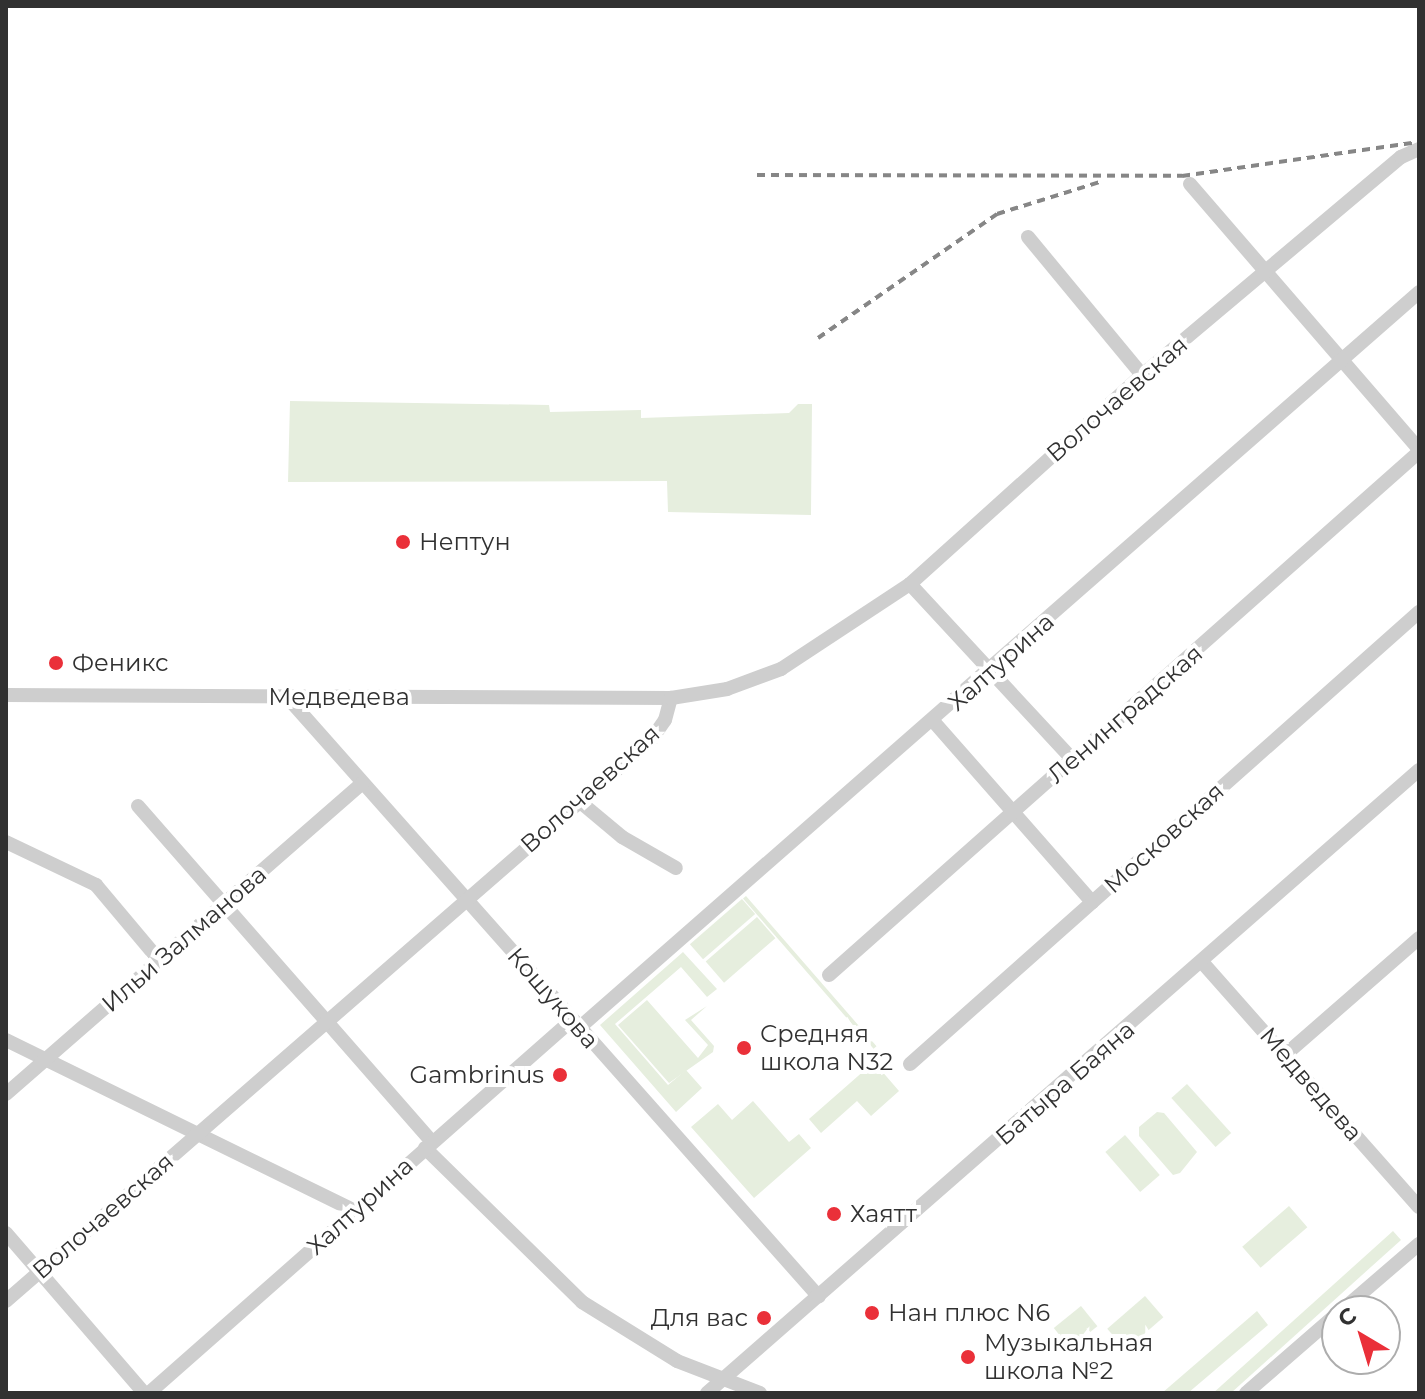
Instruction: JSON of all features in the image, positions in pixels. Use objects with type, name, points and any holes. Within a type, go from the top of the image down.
[{"type":"street","name":"Волочаевская","points":[[6,1301],[660,730],[671,698],[727,689],[781,669],[910,584],[1142,375],[1401,157],[1419,149]]},
{"type":"street","points":[[1190,184],[1419,450]]},
{"type":"street","points":[[1028,237],[1142,375]]},
{"type":"street","name":"Халтурина","points":[[146,1393],[429,1145],[934,722],[1419,292]]},
{"type":"street","name":"Ленинградская","points":[[829,975],[1419,450]]},
{"type":"street","points":[[910,584],[1073,760]]},
{"type":"street","name":"Московская","points":[[910,1064],[1419,612]]},
{"type":"street","name":"Медведева","points":[[6,695],[671,698]]},
{"type":"street","name":"Кошукова","points":[[288,698],[819,1297]]},
{"type":"street","points":[[934,722],[1092,902]]},
{"type":"street","name":"Батыра Баяна","points":[[707,1393],[1419,770]]},
{"type":"street","name":"Ильи Залманова","points":[[6,1094],[362,783]]},
{"type":"street","points":[[579,801],[622,837],[676,868]]},
{"type":"street","points":[[138,806],[429,1145],[582,1302],[677,1361],[758,1392]]},
{"type":"street","points":[[6,842],[96,885],[159,960]]},
{"type":"street","points":[[1285,1055],[1419,938]]},
{"type":"street","name":"Медведева","points":[[1202,962],[1419,1207]]},
{"type":"street","points":[[6,1040],[355,1211]]},
{"type":"street","points":[[6,1233],[146,1393]]},
{"type":"street","points":[[1359,1295],[1419,1244]]},
{"type":"street","points":[[1246,1393],[1321,1328]]},
{"type":"street","points":[[748,1358],[739,1375],[758,1392]]},
{"type":"green space","points":[[290,401],[549,405],[550,412],[641,410],[641,418],[789,413],[798,404],[812,404],[811,515],[668,512],[667,481],[288,482]]},
{"type":"green space","points":[[746,896],[877,1046],[874,1049],[743,899]]},
{"type":"green space","points":[[742,899],[755,914],[703,959],[690,944]]},
{"type":"green space","points":[[757,917],[775,938],[724,983],[706,962]]},
{"type":"green space","points":[[683,952],[717,989],[707,997],[681,967],[615,1024],[668,1085],[686,1070],[702,1088],[676,1112],[600,1025]]},
{"type":"green space","points":[[647,1000],[698,1058],[708,1045],[685,1020],[707,1006],[691,1020],[714,1046],[713,1052],[669,1083],[618,1025]]},
{"type":"green space","points":[[874,1062],[899,1091],[871,1116],[857,1101],[821,1133],[809,1119]]},
{"type":"green space","points":[[1187,1084],[1231,1133],[1216,1147],[1171,1098]]},
{"type":"green space","points":[[753,1101],[789,1142],[799,1134],[811,1148],[754,1198],[691,1127],[718,1104],[732,1120]]},
{"type":"green space","points":[[1157,1112],[1164,1113],[1197,1152],[1180,1173],[1173,1175],[1139,1136],[1139,1127]]},
{"type":"green space","points":[[1125,1135],[1160,1175],[1140,1192],[1105,1152]]},
{"type":"green space","points":[[1289,1206],[1307,1227],[1261,1268],[1242,1247]]},
{"type":"green space","points":[[1393,1231],[1401,1240],[1340,1295],[1322,1295]]},
{"type":"green space","points":[[1145,1296],[1163,1317],[1126,1350],[1107,1329]]},
{"type":"green space","points":[[1321,1296],[1321,1312],[1231,1393],[1213,1393]]},
{"type":"green space","points":[[1081,1306],[1097,1326],[1070,1348],[1054,1328]]},
{"type":"green space","points":[[1257,1311],[1268,1325],[1188,1393],[1162,1393]]},
{"type":"railway","points":[[757,175],[1182,176],[1419,142]]},
{"type":"railway","points":[[818,338],[997,214],[1100,182]]},
{"type":"place","name":"Нептун","points":[[403,542]]},
{"type":"place","name":"Феникс","points":[[56,663]]},
{"type":"place","name":"Средняя школа N32","points":[[744,1048]]},
{"type":"place","name":"Gambrinus","points":[[560,1075]]},
{"type":"place","name":"Хаятт","points":[[834,1214]]},
{"type":"place","name":"Нан плюс N6","points":[[872,1313]]},
{"type":"place","name":"Для вас","points":[[764,1318]]},
{"type":"place","name":"Музыкальная школа №2","points":[[968,1357]]}]
